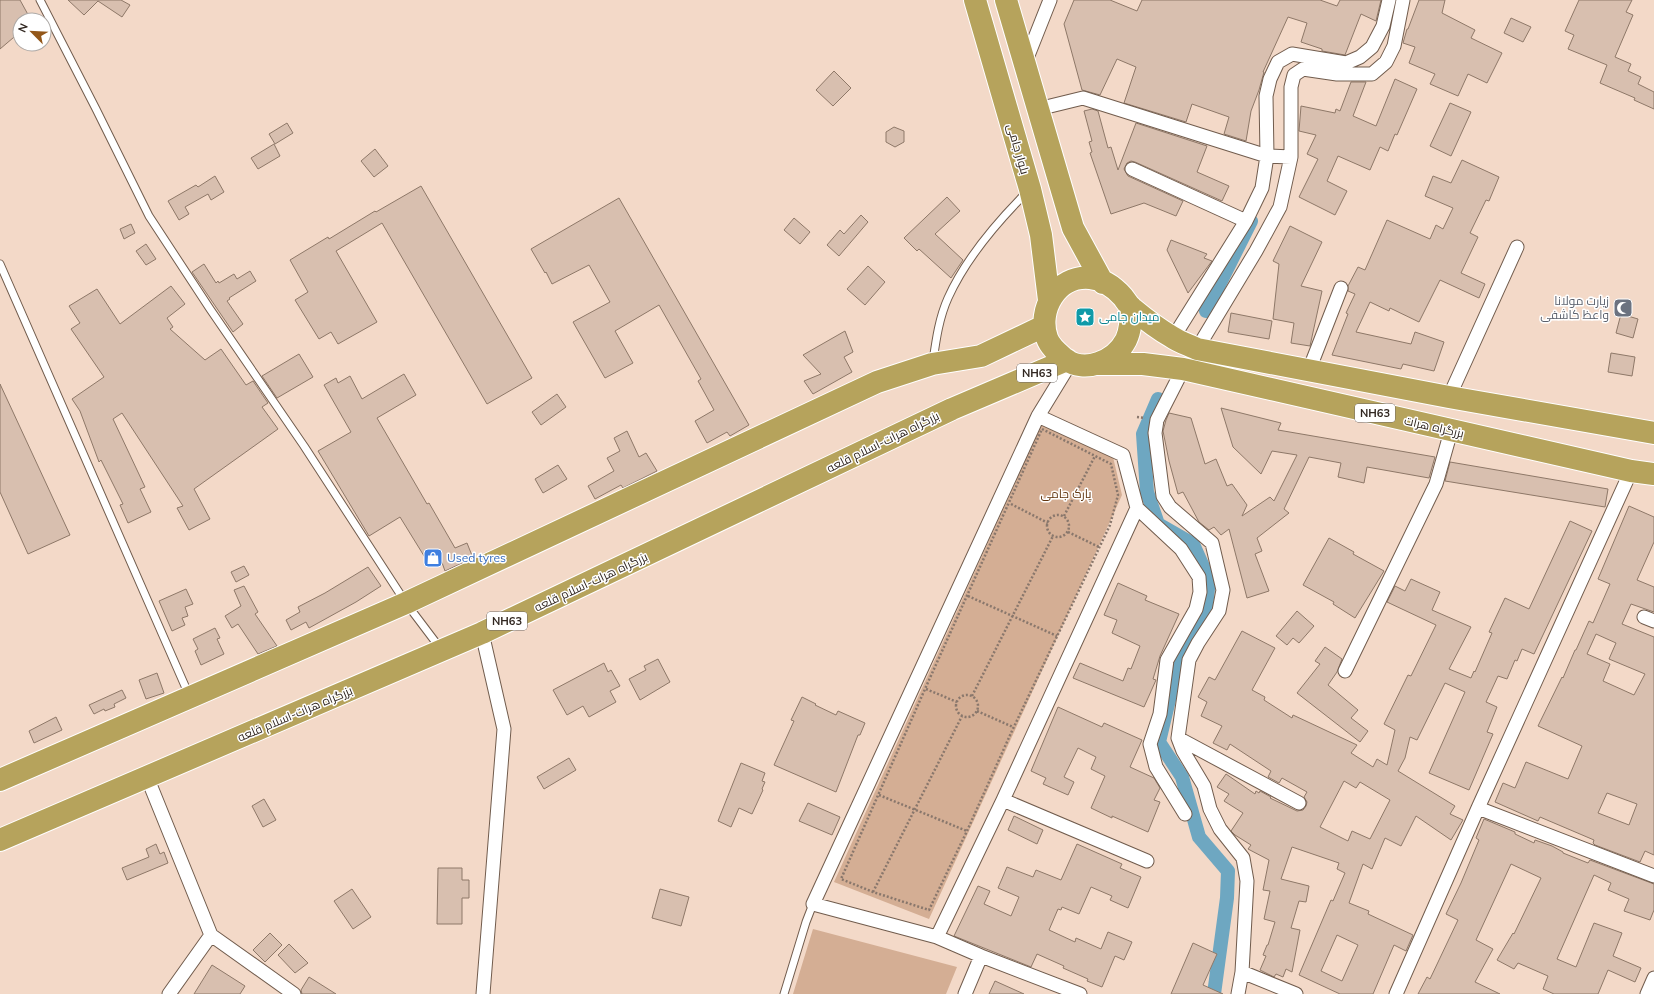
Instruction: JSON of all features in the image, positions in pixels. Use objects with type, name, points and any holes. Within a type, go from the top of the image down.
[{"type":"highway","name":"بلوار جامی","points":[[975,0],[1030,189],[1041,235],[1049,300]]},
{"type":"highway","points":[[1006,0],[1073,228],[1103,283]]},
{"type":"highway","name":"NH63","points":[[1131,307],[1130,325],[1127,339],[1120,351],[1108,359],[1095,364],[1083,365],[1069,361],[1056,352],[1048,340],[1044,326],[1045,312],[1049,300],[1057,290],[1067,283],[1078,279],[1090,278],[1114,288],[1131,307],[1173,338],[1197,348],[1449,397],[1654,433]]},
{"type":"highway","points":[[0,780],[406,603],[877,382],[932,364],[981,356],[1044,326]]},
{"type":"highway","name":"بزرگراه هرات-اسلام قلعه","points":[[0,840],[441,650],[482,634],[952,409],[1069,361]]},
{"type":"highway","name":"بزرگراه هرات","points":[[1095,364],[1143,364],[1183,369],[1451,431],[1631,471],[1654,474]]},
{"type":"street","points":[[1025,63],[1050,0]]},
{"type":"street","points":[[1173,338],[1246,221],[1262,188],[1267,156],[1266,96],[1270,79],[1278,62],[1292,54],[1346,62],[1360,58],[1372,47],[1384,26],[1389,0]]},
{"type":"street","points":[[1197,348],[1256,251],[1280,207],[1291,157],[1291,87],[1294,75],[1303,69],[1337,74],[1372,74],[1386,62],[1394,46],[1403,0]]},
{"type":"street","points":[[1038,109],[1083,98],[1267,156],[1291,157]]},
{"type":"street","points":[[1132,169],[1246,221]]},
{"type":"street","points":[[1449,397],[1517,247]]},
{"type":"street","points":[[1309,370],[1341,288]]},
{"type":"street","points":[[1069,361],[1038,416],[813,904],[937,937],[981,956],[1080,994]]},
{"type":"street","points":[[1183,369],[1157,420],[1155,433],[1163,496],[1170,507],[1212,543],[1223,590],[1219,611],[1198,643],[1189,660],[1178,738],[1183,751],[1204,786],[1210,809],[1220,828],[1243,858],[1247,880],[1242,972],[1238,994]]},
{"type":"street","points":[[1038,416],[1123,455],[1137,508],[1181,549],[1199,577],[1200,592],[1196,609],[1167,660],[1160,714],[1150,744],[1156,767],[1185,814]]},
{"type":"street","points":[[1345,671],[1436,484],[1451,431]]},
{"type":"street","points":[[1396,994],[1478,808],[1631,471]]},
{"type":"street","points":[[937,937],[1003,800],[1137,508]]},
{"type":"street","points":[[482,634],[504,729],[483,994]]},
{"type":"street","points":[[1178,738],[1299,803]]},
{"type":"street","points":[[147,777],[211,935],[294,994]]},
{"type":"street","points":[[1003,800],[1147,861]]},
{"type":"street","points":[[1478,808],[1654,876]]},
{"type":"street","points":[[169,994],[211,935]]},
{"type":"street","points":[[965,994],[981,956]]},
{"type":"street","points":[[1242,972],[1296,994]]},
{"type":"street","points":[[1647,994],[1654,978]]},
{"type":"lane","points":[[40,0],[149,216],[210,309],[304,446],[406,603],[441,650]]},
{"type":"lane","points":[[932,364],[941,318],[948,298],[969,261],[1003,215],[1030,189]]},
{"type":"lane","points":[[0,264],[190,697]]},
{"type":"lane","points":[[784,994],[813,904]]},
{"type":"path","points":[[1042,429],[1095,456],[1111,464],[1118,495],[1110,524],[1013,727],[967,831],[929,910],[873,892],[841,879],[1042,429]]},
{"type":"path","points":[[1064,516],[1095,456]]},
{"type":"path","points":[[1009,503],[1048,523]]},
{"type":"path","points":[[1060,515],[1064,516],[1070,525],[1068,532],[1063,536],[1053,536],[1048,531],[1048,523],[1052,517],[1060,515]]},
{"type":"path","points":[[1068,532],[1100,547]]},
{"type":"path","points":[[972,696],[1053,536]]},
{"type":"path","points":[[968,596],[1057,636]]},
{"type":"path","points":[[925,689],[956,702]]},
{"type":"path","points":[[961,696],[972,696],[977,701],[977,711],[969,717],[962,716],[957,710],[956,702],[961,696]]},
{"type":"path","points":[[977,711],[1013,727]]},
{"type":"path","points":[[873,892],[962,716]]},
{"type":"path","points":[[879,795],[967,831]]},
{"type":"green space","name":"پارک جامی","points":[[1042,424],[1113,457],[1122,495],[929,919],[834,882]]},
{"type":"green space","points":[[813,929],[957,967],[946,994],[793,994]]},
{"type":"building","points":[[0,0],[20,0],[27,12],[12,12],[12,39],[0,49]]},
{"type":"building","points":[[68,0],[121,0],[130,5],[122,17],[98,1],[84,15]]},
{"type":"building","points":[[1074,0],[1110,0],[1137,11],[1142,0],[1320,0],[1337,6],[1340,0],[1381,0],[1376,21],[1361,14],[1345,55],[1322,51],[1322,49],[1301,42],[1307,23],[1288,17],[1263,72],[1259,90],[1251,111],[1246,141],[1224,134],[1229,117],[1192,104],[1186,122],[1124,103],[1136,67],[1117,59],[1100,95],[1082,90],[1064,24]]},
{"type":"building","points":[[1419,0],[1445,0],[1442,13],[1475,30],[1471,38],[1502,53],[1487,83],[1468,74],[1458,96],[1430,84],[1435,74],[1409,63],[1415,47],[1403,43]]},
{"type":"building","points":[[1579,0],[1632,0],[1626,12],[1633,15],[1615,57],[1631,64],[1628,71],[1641,77],[1638,84],[1654,92],[1654,109],[1634,100],[1635,98],[1600,83],[1607,65],[1568,49],[1574,35],[1565,31]]},
{"type":"building","points":[[1511,18],[1531,27],[1523,42],[1504,33]]},
{"type":"building","points":[[834,71],[851,88],[833,106],[816,90]]},
{"type":"building","points":[[1395,79],[1417,89],[1397,135],[1395,134],[1388,151],[1380,147],[1370,170],[1338,156],[1327,181],[1347,191],[1335,215],[1299,197],[1318,159],[1307,154],[1316,135],[1299,131],[1301,106],[1335,113],[1336,109],[1340,111],[1351,82],[1366,82],[1353,116],[1376,126]]},
{"type":"building","points":[[1450,103],[1471,112],[1451,156],[1430,146]]},
{"type":"building","points":[[1092,109],[1098,111],[1108,148],[1111,147],[1118,170],[1136,123],[1207,146],[1197,172],[1229,186],[1222,201],[1131,161],[1127,163],[1124,169],[1128,176],[1183,201],[1176,216],[1144,203],[1111,214],[1090,153],[1092,152],[1089,142],[1092,141],[1084,111]]},
{"type":"building","points":[[287,123],[293,133],[275,144],[269,134]]},
{"type":"building","points":[[894,127],[904,131],[904,142],[895,147],[886,142],[886,132]]},
{"type":"building","points":[[274,144],[280,156],[258,169],[251,158]]},
{"type":"building","points":[[375,149],[388,166],[374,177],[361,161]]},
{"type":"building","points":[[1462,160],[1499,177],[1489,201],[1486,200],[1470,233],[1478,237],[1461,273],[1485,284],[1479,298],[1440,280],[1419,322],[1390,308],[1389,311],[1370,302],[1356,332],[1411,344],[1415,332],[1444,342],[1434,371],[1403,364],[1401,369],[1332,355],[1348,314],[1346,313],[1355,294],[1348,291],[1348,286],[1358,267],[1365,270],[1387,220],[1430,239],[1436,225],[1443,229],[1453,208],[1425,196],[1433,176],[1451,183]]},
{"type":"building","points":[[215,176],[224,192],[211,200],[208,194],[185,207],[189,214],[179,220],[168,201],[196,185],[198,187]]},
{"type":"building","points":[[421,186],[532,378],[487,404],[382,223],[336,251],[377,322],[338,344],[331,332],[319,339],[295,300],[308,292],[290,260],[328,237],[329,239],[375,211],[376,212]]},
{"type":"building","points":[[947,197],[960,211],[935,234],[963,260],[951,278],[919,249],[917,251],[904,238]]},
{"type":"building","points":[[619,198],[749,425],[730,436],[727,432],[707,443],[695,421],[714,410],[698,381],[701,379],[659,305],[615,331],[633,363],[605,378],[573,322],[610,302],[589,265],[552,284],[531,249]]},
{"type":"building","points":[[861,215],[868,222],[839,256],[827,245],[840,230],[844,234]]},
{"type":"building","points":[[794,218],[810,232],[800,244],[784,230]]},
{"type":"building","points":[[131,224],[135,233],[124,239],[120,229]]},
{"type":"building","points":[[1290,226],[1322,242],[1301,286],[1322,291],[1310,346],[1291,343],[1294,323],[1273,319],[1279,264],[1273,261]]},
{"type":"building","points":[[1171,240],[1207,254],[1204,258],[1212,261],[1188,293],[1167,250]]},
{"type":"building","points":[[146,244],[156,259],[146,265],[136,251]]},
{"type":"building","points":[[204,264],[216,283],[218,281],[219,283],[234,274],[237,279],[250,271],[256,281],[229,298],[230,299],[227,301],[243,324],[233,332],[192,272]]},
{"type":"building","points":[[868,266],[885,282],[865,305],[847,289]]},
{"type":"building","points":[[171,286],[185,304],[167,318],[173,327],[170,329],[205,360],[221,349],[246,385],[253,381],[268,403],[262,407],[278,429],[194,489],[210,519],[189,530],[177,508],[183,506],[122,413],[113,419],[145,487],[140,489],[151,512],[128,523],[120,505],[123,504],[101,460],[99,462],[80,411],[72,399],[104,377],[71,329],[80,323],[69,306],[97,289],[120,324]]},
{"type":"building","points":[[1231,313],[1272,321],[1269,339],[1228,332]]},
{"type":"building","points":[[1621,314],[1638,319],[1633,338],[1616,333]]},
{"type":"building","points":[[845,331],[853,352],[844,357],[852,372],[813,394],[804,381],[821,374],[803,355]]},
{"type":"building","points":[[1611,353],[1635,357],[1632,376],[1608,372]]},
{"type":"building","points":[[299,354],[313,377],[277,398],[262,376]]},
{"type":"building","points":[[404,374],[416,395],[377,418],[427,504],[429,503],[455,548],[467,543],[473,558],[445,571],[440,557],[429,564],[400,517],[369,536],[318,451],[351,432],[324,385],[336,378],[338,383],[350,376],[362,399]]},
{"type":"building","points":[[0,384],[70,535],[28,554],[0,492]]},
{"type":"building","points":[[557,394],[566,407],[541,425],[532,412]]},
{"type":"building","points":[[1221,408],[1281,423],[1278,430],[1435,457],[1429,478],[1367,467],[1364,483],[1338,477],[1341,463],[1309,457],[1284,509],[1289,513],[1257,538],[1262,551],[1255,554],[1269,591],[1247,598],[1229,529],[1221,535],[1214,527],[1209,530],[1199,522],[1183,492],[1178,494],[1163,431],[1166,420],[1169,413],[1191,418],[1205,464],[1216,459],[1227,486],[1232,484],[1247,505],[1242,516],[1270,497],[1274,501],[1297,455],[1272,451],[1261,474],[1233,447]]},
{"type":"building","points":[[627,431],[639,457],[646,453],[657,471],[623,488],[621,485],[595,499],[588,486],[614,471],[607,458],[620,451],[614,438]]},
{"type":"building","points":[[1450,462],[1608,489],[1605,507],[1445,481]]},
{"type":"building","points":[[558,465],[567,479],[543,493],[535,479]]},
{"type":"building","points":[[1629,506],[1654,517],[1654,542],[1637,580],[1654,587],[1654,612],[1631,604],[1622,624],[1654,637],[1654,855],[1645,851],[1640,862],[1595,845],[1593,843],[1594,840],[1540,817],[1538,821],[1495,802],[1503,783],[1515,788],[1526,762],[1568,779],[1582,746],[1538,726],[1562,677],[1563,678],[1589,621],[1593,623],[1610,584],[1598,579]],"holes":[[[1596,634],[1616,643],[1609,659],[1645,674],[1634,695],[1603,681],[1610,664],[1587,654]],[[1607,793],[1637,804],[1629,825],[1598,813]]]},
{"type":"building","points":[[1570,521],[1592,531],[1534,654],[1522,649],[1517,661],[1515,660],[1507,679],[1498,676],[1486,702],[1497,707],[1487,732],[1493,734],[1469,790],[1429,773],[1465,692],[1445,683],[1417,740],[1410,737],[1405,758],[1398,771],[1455,806],[1450,814],[1463,820],[1451,840],[1416,816],[1401,846],[1385,838],[1372,869],[1363,864],[1349,903],[1369,911],[1368,914],[1413,935],[1406,951],[1394,945],[1373,994],[1340,994],[1299,975],[1331,900],[1333,901],[1345,873],[1337,869],[1339,863],[1292,847],[1281,879],[1309,886],[1306,902],[1299,901],[1291,928],[1300,930],[1292,972],[1286,969],[1283,977],[1276,974],[1274,977],[1260,970],[1266,956],[1263,955],[1268,945],[1275,922],[1264,919],[1270,891],[1263,890],[1269,860],[1248,849],[1251,845],[1231,831],[1243,813],[1224,801],[1229,794],[1217,787],[1226,774],[1255,794],[1256,791],[1259,793],[1260,791],[1271,797],[1270,798],[1297,811],[1303,810],[1306,806],[1307,802],[1304,797],[1307,792],[1282,778],[1279,783],[1268,777],[1271,771],[1230,744],[1227,750],[1213,743],[1222,726],[1201,716],[1207,702],[1198,697],[1209,677],[1215,680],[1242,631],[1275,648],[1252,690],[1265,697],[1264,700],[1292,718],[1293,715],[1357,745],[1351,753],[1373,767],[1377,759],[1387,765],[1395,730],[1384,724],[1408,675],[1411,676],[1436,625],[1387,602],[1395,586],[1405,591],[1411,579],[1440,592],[1432,610],[1471,627],[1449,669],[1471,678],[1492,633],[1489,632],[1505,598],[1529,609]],"holes":[[[1344,781],[1356,788],[1360,782],[1390,800],[1370,839],[1352,831],[1348,841],[1320,827]],[[1337,935],[1358,945],[1342,981],[1321,971]]]},
{"type":"building","points":[[1329,538],[1354,552],[1353,554],[1384,571],[1355,618],[1333,604],[1334,602],[1303,585]]},
{"type":"building","points":[[244,566],[249,575],[236,582],[231,572]]},
{"type":"building","points":[[368,567],[381,586],[356,602],[309,628],[306,622],[291,630],[286,620],[300,612],[298,607],[325,593]]},
{"type":"building","points":[[1118,583],[1147,596],[1145,600],[1179,614],[1160,656],[1153,679],[1156,680],[1144,707],[1073,678],[1080,663],[1123,681],[1128,668],[1131,669],[1140,646],[1112,633],[1117,620],[1104,615]]},
{"type":"building","points":[[244,586],[258,612],[255,614],[277,646],[258,654],[238,624],[232,628],[225,616],[241,606],[234,590]]},
{"type":"building","points":[[186,589],[193,604],[185,607],[188,616],[182,618],[185,625],[172,631],[159,601]]},
{"type":"building","points":[[1297,611],[1314,626],[1299,643],[1293,638],[1287,645],[1276,636]]},
{"type":"building","points":[[215,628],[220,638],[217,639],[224,654],[201,665],[195,651],[198,649],[193,639]]},
{"type":"building","points":[[1325,647],[1342,659],[1337,672],[1328,685],[1358,710],[1351,718],[1368,731],[1360,742],[1297,693],[1320,664],[1315,661]]},
{"type":"building","points":[[658,659],[670,682],[640,700],[629,679],[646,670],[644,666]]},
{"type":"building","points":[[604,663],[608,672],[611,670],[620,686],[610,691],[616,702],[589,717],[583,706],[567,715],[553,690]]},
{"type":"building","points":[[157,673],[164,693],[146,699],[139,680]]},
{"type":"building","points":[[122,690],[126,698],[114,704],[115,707],[105,711],[104,709],[94,714],[89,705]]},
{"type":"building","points":[[802,697],[836,715],[838,711],[865,723],[860,735],[858,735],[836,792],[774,765],[794,721],[791,720]]},
{"type":"building","points":[[1058,707],[1102,727],[1104,723],[1142,740],[1130,767],[1154,778],[1160,788],[1154,800],[1160,802],[1148,832],[1091,808],[1105,776],[1091,769],[1096,757],[1078,748],[1064,777],[1074,782],[1068,795],[1043,784],[1046,778],[1031,771]]},
{"type":"building","points":[[56,717],[62,730],[34,743],[29,731]]},
{"type":"building","points":[[569,758],[576,770],[544,789],[537,777]]},
{"type":"building","points":[[741,763],[765,773],[762,781],[765,782],[752,814],[739,808],[731,827],[718,821]]},
{"type":"building","points":[[264,799],[276,820],[263,827],[252,806]]},
{"type":"building","points":[[808,803],[840,817],[832,835],[799,821]]},
{"type":"building","points":[[1014,816],[1043,830],[1037,844],[1008,830]]},
{"type":"building","points":[[1484,819],[1515,832],[1515,834],[1534,843],[1535,840],[1552,846],[1563,853],[1588,863],[1590,860],[1654,884],[1654,910],[1650,920],[1624,911],[1629,899],[1608,890],[1611,883],[1594,875],[1557,959],[1576,967],[1594,923],[1622,933],[1613,956],[1641,968],[1635,982],[1608,970],[1598,994],[1554,994],[1543,989],[1548,976],[1518,963],[1514,969],[1497,960],[1513,933],[1514,934],[1541,878],[1511,864],[1476,940],[1493,949],[1475,982],[1500,994],[1418,994],[1427,977],[1430,979],[1458,920],[1446,914],[1479,840],[1476,838]]},
{"type":"building","points":[[156,844],[160,854],[164,852],[168,863],[127,880],[122,868],[149,857],[146,849]]},
{"type":"building","points":[[1077,844],[1122,864],[1120,868],[1141,877],[1128,908],[1110,900],[1112,896],[1091,887],[1079,914],[1062,907],[1061,910],[1058,909],[1049,930],[1075,942],[1076,938],[1101,949],[1108,932],[1132,942],[1124,960],[1115,956],[1102,987],[1063,968],[1064,966],[1037,954],[1031,967],[954,936],[978,886],[990,891],[984,904],[1011,916],[1019,897],[998,888],[1007,867],[1033,877],[1036,870],[1061,880]]},
{"type":"building","points":[[438,868],[462,868],[462,880],[469,880],[469,898],[462,898],[462,924],[437,924]]},
{"type":"building","points":[[352,889],[371,917],[353,929],[334,901]]},
{"type":"building","points":[[660,889],[689,897],[681,926],[652,918]]},
{"type":"building","points":[[270,933],[282,945],[265,962],[253,950]]},
{"type":"building","points":[[1193,943],[1217,954],[1203,985],[1223,994],[1171,994]]},
{"type":"building","points":[[289,944],[308,963],[295,973],[278,955]]},
{"type":"building","points":[[212,965],[245,986],[240,994],[194,994]]},
{"type":"building","points":[[309,977],[336,994],[302,994],[301,990]]},
{"type":"building","points":[[995,981],[1024,994],[989,994]]},
{"type":"waterway","points":[[1206,311],[1251,221]]},
{"type":"waterway","points":[[1158,399],[1143,434],[1147,492],[1158,524],[1193,544],[1209,580],[1205,616],[1179,658],[1159,742],[1182,777],[1199,837],[1228,871],[1227,898],[1214,994]]},
{"type":"place","name":"زیارت مولانا واعظ کاشفی","points":[[1623,308]]},
{"type":"place","name":"میدان جامی","points":[[1085,317]]},
{"type":"place","name":"Used tyres","points":[[433,558]]}]
